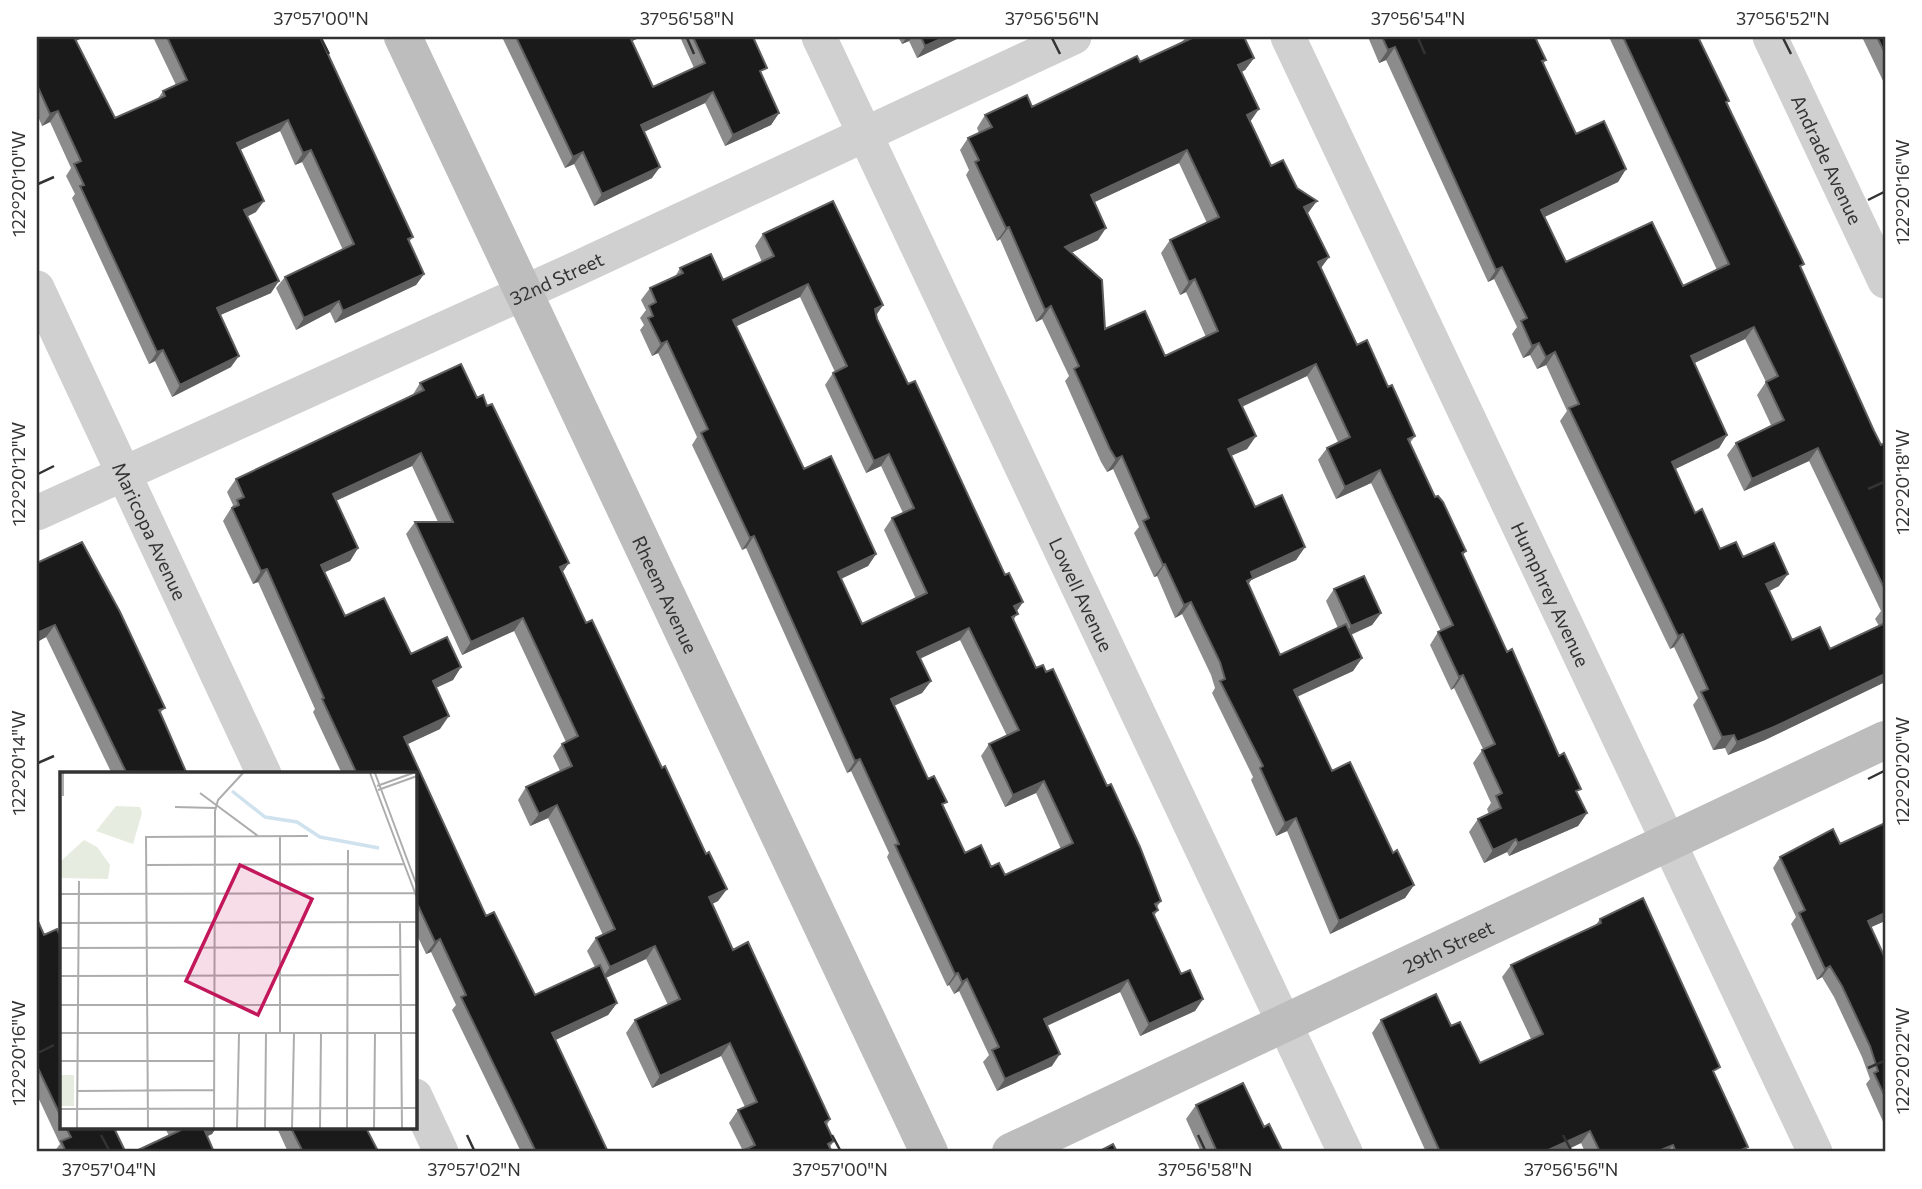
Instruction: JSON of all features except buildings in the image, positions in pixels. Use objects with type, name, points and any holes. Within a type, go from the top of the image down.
[{"type":"street","name":"Rheem Avenue","points":[[403,37],[929,1152]]},
{"type":"street","name":"Lowell Avenue","points":[[819,37],[1345,1152]]},
{"type":"street","name":"32nd Street","points":[[37,513],[524,292],[1074,37]]},
{"type":"street","name":"Humphrey Avenue","points":[[1288,37],[1815,1152]]},
{"type":"street","name":"Andrade Avenue","points":[[1770,37],[1885,281]]},
{"type":"street","name":"Maricopa Avenue","points":[[37,288],[263,772]]},
{"type":"street","name":"29th Street","points":[[1011,1152],[1885,740]]},
{"type":"street","points":[[416,1098],[441,1152]]}]
